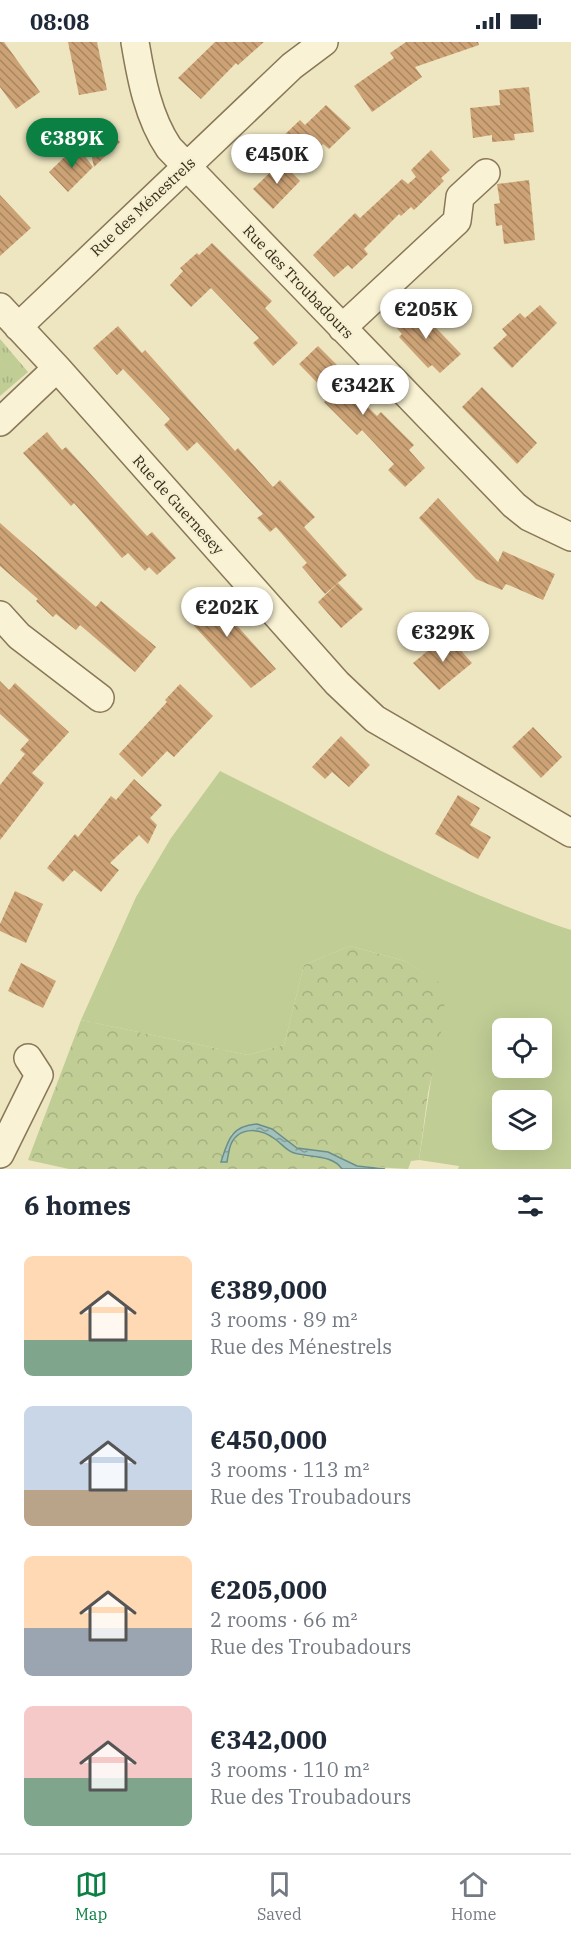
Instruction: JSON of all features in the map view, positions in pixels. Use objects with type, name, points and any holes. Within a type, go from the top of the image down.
[{"type":"street","name":"Rue des Troubadours","points":[[135,42],[141,76],[158,132],[169,148],[514,505],[529,517],[571,537]]},
{"type":"street","name":"Rue des Ménestrels","points":[[9,317],[187,166],[292,66],[324,42]]},
{"type":"street","points":[[342,328],[457,221],[460,197],[486,173]]},
{"type":"street","name":"Rue de Guernesey","points":[[9,317],[337,683],[375,719],[571,833]]},
{"type":"street","points":[[0,422],[57,368]]},
{"type":"street","points":[[0,615],[19,636],[100,698]]},
{"type":"street","points":[[0,1154],[39,1075],[28,1058]]},
{"type":"green space","points":[[0,339],[28,372],[0,396]]},
{"type":"green space","points":[[220,771],[437,877],[571,930],[571,1169],[458,1169],[459,1166],[419,1160],[445,987],[405,961],[350,946],[304,965],[284,1045],[248,1055],[81,1020],[136,897],[171,838]]},
{"type":"green space","points":[[350,946],[405,961],[445,986],[444,1018],[428,1093],[419,1160],[411,1161],[408,1169],[357,1166],[338,1156],[297,1148],[257,1124],[231,1134],[227,1162],[231,1143],[235,1137],[252,1130],[276,1139],[284,1148],[296,1155],[331,1160],[342,1169],[69,1169],[28,1160],[81,1020],[248,1055],[284,1045],[304,965]]},
{"type":"water","points":[[257,1124],[272,1129],[297,1148],[328,1152],[357,1166],[385,1169],[342,1169],[338,1164],[327,1159],[291,1152],[270,1136],[258,1131],[245,1131],[235,1138],[230,1146],[227,1162],[221,1162],[232,1135],[241,1128]]},
{"type":"building","points":[[0,42],[4,42],[40,92],[16,109],[0,87]]},
{"type":"building","points":[[68,42],[97,42],[107,90],[79,95]]},
{"type":"building","points":[[215,42],[264,42],[238,65],[236,63],[201,99],[178,78]]},
{"type":"building","points":[[406,42],[478,42],[479,45],[415,67],[422,77],[372,112],[354,86],[394,58],[390,53]]},
{"type":"building","points":[[529,87],[534,132],[514,134],[515,140],[492,142],[492,135],[473,138],[470,108],[500,105],[499,90]]},
{"type":"building","points":[[326,105],[351,128],[329,149],[323,144],[302,164],[279,140],[300,120],[305,125]]},
{"type":"building","points":[[101,122],[120,142],[94,167],[87,135]]},
{"type":"building","points":[[77,145],[93,167],[68,192],[49,172]]},
{"type":"building","points":[[431,150],[450,170],[441,178],[444,181],[414,210],[411,207],[401,216],[399,214],[364,249],[368,254],[352,269],[348,265],[334,277],[313,255],[355,213],[360,218],[402,179],[408,184],[416,177],[411,170]]},
{"type":"building","points":[[281,162],[300,181],[273,209],[253,189]]},
{"type":"building","points":[[529,180],[535,240],[504,244],[502,225],[496,226],[494,204],[500,203],[497,184]]},
{"type":"building","points":[[0,195],[31,228],[0,256]]},
{"type":"building","points":[[212,243],[272,301],[265,308],[298,343],[273,366],[253,343],[259,338],[211,288],[191,307],[170,285],[183,271],[180,268]]},
{"type":"building","points":[[414,305],[461,354],[440,373],[432,365],[428,368],[399,337],[402,334],[394,325]]},
{"type":"building","points":[[540,305],[557,323],[512,368],[493,348],[507,335],[502,329],[520,313],[525,318]]},
{"type":"building","points":[[118,326],[142,353],[145,350],[235,451],[238,448],[273,487],[280,480],[315,517],[304,527],[347,575],[325,594],[302,567],[307,563],[276,527],[270,532],[257,518],[263,514],[197,442],[187,451],[164,425],[170,419],[123,369],[117,375],[93,348]]},
{"type":"building","points":[[318,346],[349,377],[344,383],[377,416],[381,412],[414,445],[409,450],[425,468],[405,487],[388,470],[394,464],[362,430],[357,435],[324,402],[330,396],[299,364]]},
{"type":"building","points":[[482,387],[537,443],[517,464],[462,407]]},
{"type":"building","points":[[47,432],[62,450],[66,447],[147,536],[152,532],[176,558],[157,575],[149,567],[145,571],[128,553],[122,558],[74,503],[71,506],[23,453]]},
{"type":"building","points":[[438,498],[498,562],[503,551],[555,574],[543,600],[506,584],[502,590],[476,579],[419,518]]},
{"type":"building","points":[[0,523],[96,607],[101,601],[156,647],[135,672],[80,625],[76,630],[56,614],[53,617],[36,601],[38,599],[0,566]]},
{"type":"building","points":[[338,583],[363,609],[341,628],[318,602]]},
{"type":"building","points":[[202,587],[276,669],[251,688],[185,616],[190,611],[183,603]]},
{"type":"building","points":[[447,635],[472,663],[439,690],[413,663]]},
{"type":"building","points":[[0,681],[9,690],[15,683],[69,732],[32,773],[44,783],[0,840],[0,785],[25,754],[20,750],[29,740],[0,714]]},
{"type":"building","points":[[180,684],[213,716],[174,757],[167,751],[142,777],[119,754],[167,702],[165,700]]},
{"type":"building","points":[[533,727],[562,757],[541,778],[512,747]]},
{"type":"building","points":[[341,736],[370,765],[349,787],[332,772],[325,779],[312,767]]},
{"type":"building","points":[[134,779],[162,805],[150,818],[157,825],[148,844],[139,835],[110,863],[119,870],[101,892],[74,870],[63,882],[47,868],[75,834],[78,837],[111,796],[116,800]]},
{"type":"building","points":[[458,795],[480,808],[470,825],[491,837],[478,859],[435,834]]},
{"type":"building","points":[[15,891],[43,904],[26,943],[0,931],[0,924]]},
{"type":"building","points":[[21,963],[56,981],[43,1008],[8,991]]}]
